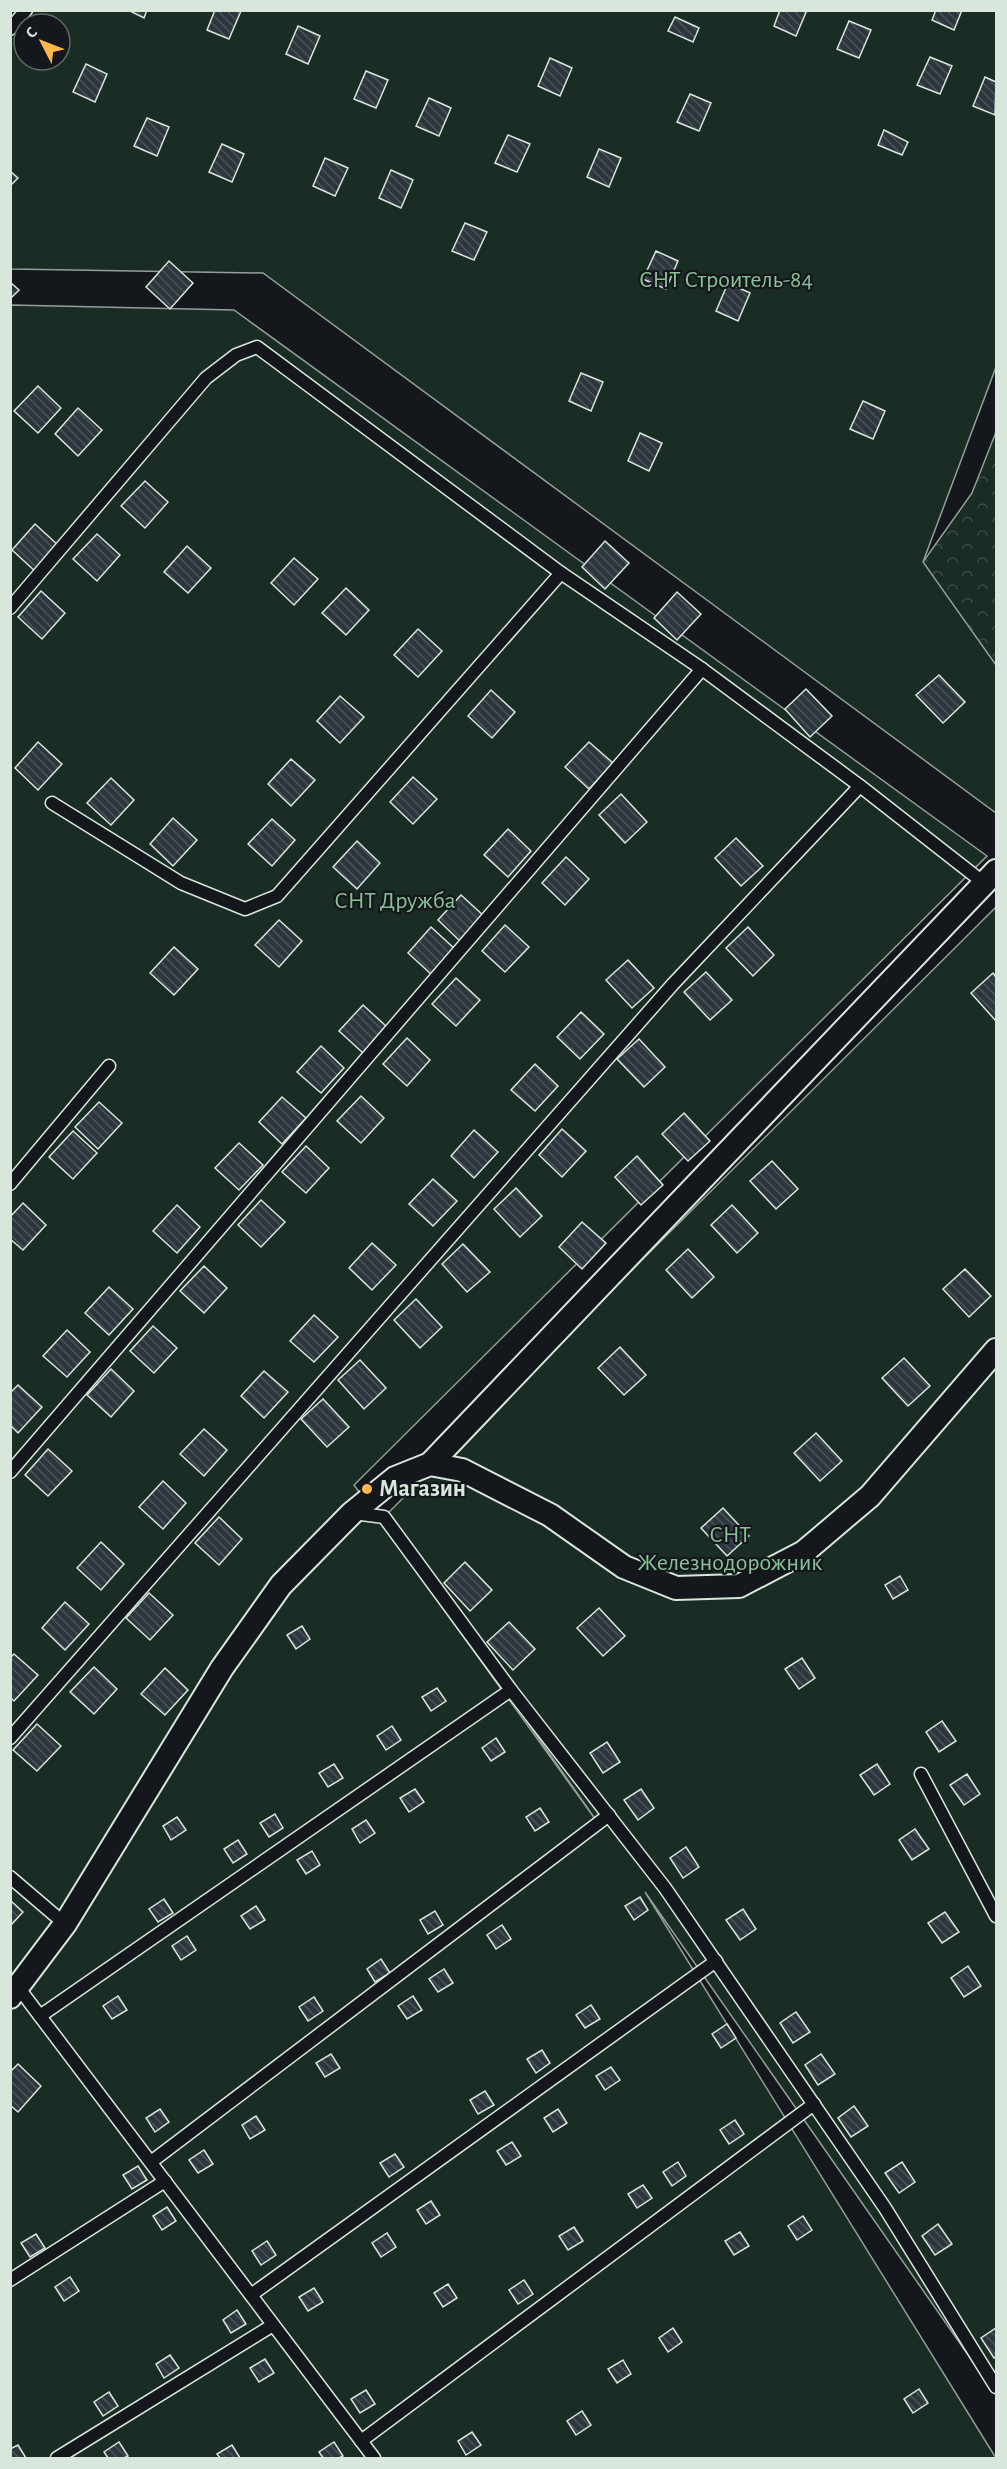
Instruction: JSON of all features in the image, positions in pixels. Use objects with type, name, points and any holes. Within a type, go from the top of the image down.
[{"type":"street","points":[[14,1992],[65,1924],[229,1659],[281,1585],[352,1513],[396,1478],[430,1464],[990,877]]},
{"type":"street","points":[[430,1464],[462,1470],[550,1515],[624,1567],[676,1588],[739,1586],[804,1552],[870,1496],[996,1350]]},
{"type":"lane","points":[[10,29],[26,10]]},
{"type":"lane","points":[[10,608],[206,378],[236,355],[257,347],[561,573],[702,669],[860,786],[990,877]]},
{"type":"lane","points":[[52,803],[181,884],[244,909],[277,896],[561,573]]},
{"type":"lane","points":[[10,1472],[702,669]]},
{"type":"lane","points":[[10,1738],[673,984],[860,786]]},
{"type":"lane","points":[[10,1184],[109,1066]]},
{"type":"lane","points":[[352,1513],[384,1516],[511,1690],[665,1888],[885,2208],[996,2387]]},
{"type":"lane","points":[[40,2016],[511,1690]]},
{"type":"lane","points":[[921,1774],[996,1916]]},
{"type":"lane","points":[[151,2162],[609,1815]]},
{"type":"lane","points":[[10,1877],[65,1924]]},
{"type":"lane","points":[[251,2295],[716,1961]]},
{"type":"lane","points":[[14,1992],[40,2016],[374,2458]]},
{"type":"lane","points":[[361,2441],[814,2104]]},
{"type":"lane","points":[[10,2280],[165,2181]]},
{"type":"lane","points":[[57,2458],[273,2325]]},
{"type":"green space","name":"СНТ Строитель-84","points":[[11,11],[996,11],[996,367],[923,562],[996,665],[996,813],[263,273],[11,269]]},
{"type":"green space","name":"СНТ Дружба","points":[[11,305],[234,310],[987,856],[354,1485],[598,1823],[384,1517],[996,907],[996,2395],[645,1892],[996,2458],[11,2458]]},
{"type":"green space","points":[[996,432],[996,679],[923,562],[972,493]]},
{"type":"building","points":[[128,10],[147,10],[144,18]]},
{"type":"building","points":[[215,10],[241,11],[229,39],[207,30]]},
{"type":"building","points":[[780,10],[807,10],[796,36],[774,26]]},
{"type":"building","points":[[936,10],[962,10],[954,30],[932,20]]},
{"type":"building","points":[[675,17],[699,28],[693,42],[668,31]]},
{"type":"building","points":[[849,21],[871,30],[859,58],[837,49]]},
{"type":"building","points":[[298,26],[320,36],[308,64],[286,54]]},
{"type":"building","points":[[930,57],[952,66],[940,94],[917,85]]},
{"type":"building","points":[[550,58],[572,68],[560,96],[538,86]]},
{"type":"building","points":[[86,64],[107,74],[95,102],[73,92]]},
{"type":"building","points":[[366,71],[388,80],[376,108],[354,99]]},
{"type":"building","points":[[985,77],[996,82],[995,115],[973,106]]},
{"type":"building","points":[[690,94],[711,103],[699,131],[677,122]]},
{"type":"building","points":[[429,98],[451,108],[439,136],[416,126]]},
{"type":"building","points":[[147,118],[169,127],[157,156],[134,146]]},
{"type":"building","points":[[884,130],[908,142],[902,155],[878,145]]},
{"type":"building","points":[[508,135],[530,144],[517,172],[495,163]]},
{"type":"building","points":[[222,144],[244,154],[232,182],[209,172]]},
{"type":"building","points":[[599,149],[621,158],[609,187],[587,177]]},
{"type":"building","points":[[325,158],[348,168],[335,196],[313,186]]},
{"type":"building","points":[[391,170],[413,180],[401,208],[379,198]]},
{"type":"building","points":[[10,171],[18,178],[10,186]]},
{"type":"building","points":[[465,223],[487,232],[474,260],[452,251]]},
{"type":"building","points":[[656,251],[678,261],[666,289],[643,279]]},
{"type":"building","points":[[169,261],[193,283],[170,309],[146,287]]},
{"type":"building","points":[[10,282],[19,290],[10,299]]},
{"type":"building","points":[[728,283],[750,293],[738,321],[716,311]]},
{"type":"building","points":[[581,373],[603,382],[591,411],[569,401]]},
{"type":"building","points":[[38,386],[61,408],[38,433],[14,411]]},
{"type":"building","points":[[863,401],[885,411],[873,439],[850,429]]},
{"type":"building","points":[[78,408],[102,430],[78,456],[55,434]]},
{"type":"building","points":[[640,433],[662,443],[649,471],[628,461]]},
{"type":"building","points":[[145,481],[168,502],[145,528],[121,506]]},
{"type":"building","points":[[35,524],[59,546],[36,572],[12,550]]},
{"type":"building","points":[[97,534],[120,555],[97,581],[73,559]]},
{"type":"building","points":[[605,541],[629,563],[605,589],[582,567]]},
{"type":"building","points":[[187,546],[211,568],[188,593],[164,572]]},
{"type":"building","points":[[294,558],[318,579],[294,605],[271,583]]},
{"type":"building","points":[[346,588],[369,610],[346,635],[322,613]]},
{"type":"building","points":[[41,591],[65,613],[42,639],[18,617]]},
{"type":"building","points":[[677,592],[701,614],[677,640],[654,618]]},
{"type":"building","points":[[418,629],[442,651],[418,677],[394,655]]},
{"type":"building","points":[[939,675],[965,702],[943,723],[916,695]]},
{"type":"building","points":[[806,689],[832,716],[810,737],[785,709]]},
{"type":"building","points":[[491,690],[515,712],[492,738],[468,716]]},
{"type":"building","points":[[340,696],[364,717],[340,743],[317,721]]},
{"type":"building","points":[[38,742],[62,764],[38,790],[15,768]]},
{"type":"building","points":[[589,742],[613,763],[589,789],[565,767]]},
{"type":"building","points":[[291,759],[315,780],[291,806],[268,784]]},
{"type":"building","points":[[413,777],[437,799],[413,824],[390,802]]},
{"type":"building","points":[[111,778],[134,800],[111,825],[87,803]]},
{"type":"building","points":[[621,794],[647,822],[625,843],[599,815]]},
{"type":"building","points":[[173,818],[197,840],[173,866],[150,844]]},
{"type":"building","points":[[272,819],[295,840],[272,866],[248,844]]},
{"type":"building","points":[[508,829],[531,851],[508,877],[484,855]]},
{"type":"building","points":[[736,838],[763,866],[741,886],[715,858]]},
{"type":"building","points":[[357,841],[380,863],[357,889],[333,867]]},
{"type":"building","points":[[566,857],[589,879],[565,905],[542,883]]},
{"type":"building","points":[[461,895],[485,917],[461,942],[438,920]]},
{"type":"building","points":[[279,920],[302,941],[279,967],[255,945]]},
{"type":"building","points":[[505,925],[529,947],[505,972],[482,951]]},
{"type":"building","points":[[431,927],[455,949],[431,974],[408,953]]},
{"type":"building","points":[[748,927],[774,955],[753,976],[726,948]]},
{"type":"building","points":[[174,947],[198,969],[174,995],[150,973]]},
{"type":"building","points":[[628,960],[654,988],[632,1008],[606,980]]},
{"type":"building","points":[[706,972],[732,1000],[710,1020],[684,992]]},
{"type":"building","points":[[993,973],[996,977],[996,1021],[971,993]]},
{"type":"building","points":[[456,978],[480,1000],[456,1026],[432,1004]]},
{"type":"building","points":[[363,1005],[387,1027],[363,1053],[339,1031]]},
{"type":"building","points":[[581,1012],[604,1034],[580,1059],[557,1037]]},
{"type":"building","points":[[407,1038],[430,1060],[407,1086],[383,1064]]},
{"type":"building","points":[[639,1039],[665,1067],[644,1087],[617,1059]]},
{"type":"building","points":[[321,1046],[344,1068],[321,1093],[297,1072]]},
{"type":"building","points":[[535,1064],[558,1086],[535,1111],[511,1090]]},
{"type":"building","points":[[361,1096],[384,1118],[361,1143],[337,1121]]},
{"type":"building","points":[[282,1097],[306,1118],[282,1144],[259,1122]]},
{"type":"building","points":[[99,1102],[122,1123],[98,1149],[75,1127]]},
{"type":"building","points":[[684,1113],[710,1141],[688,1161],[662,1134]]},
{"type":"building","points":[[562,1129],[586,1151],[562,1177],[539,1155]]},
{"type":"building","points":[[474,1130],[498,1152],[474,1178],[451,1156]]},
{"type":"building","points":[[73,1131],[97,1153],[73,1179],[49,1157]]},
{"type":"building","points":[[239,1143],[263,1165],[239,1190],[215,1168]]},
{"type":"building","points":[[306,1146],[329,1168],[306,1193],[282,1172]]},
{"type":"building","points":[[637,1156],[663,1185],[641,1205],[615,1177]]},
{"type":"building","points":[[772,1161],[798,1189],[776,1209],[750,1181]]},
{"type":"building","points":[[433,1179],[457,1201],[433,1226],[409,1204]]},
{"type":"building","points":[[516,1188],[542,1216],[520,1237],[494,1209]]},
{"type":"building","points":[[261,1200],[285,1222],[261,1247],[238,1225]]},
{"type":"building","points":[[23,1203],[46,1225],[23,1250],[10,1239],[10,1217]]},
{"type":"building","points":[[177,1205],[200,1227],[177,1253],[153,1231]]},
{"type":"building","points":[[732,1205],[758,1233],[737,1253],[711,1225]]},
{"type":"building","points":[[582,1222],[606,1243],[582,1269],[559,1247]]},
{"type":"building","points":[[372,1243],[396,1265],[372,1290],[349,1268]]},
{"type":"building","points":[[463,1244],[490,1272],[467,1292],[442,1264]]},
{"type":"building","points":[[688,1249],[714,1277],[692,1298],[666,1270]]},
{"type":"building","points":[[204,1266],[227,1288],[204,1313],[180,1291]]},
{"type":"building","points":[[965,1269],[991,1296],[969,1317],[943,1289]]},
{"type":"building","points":[[109,1287],[133,1309],[109,1335],[85,1313]]},
{"type":"building","points":[[416,1299],[442,1327],[420,1348],[394,1320]]},
{"type":"building","points":[[314,1315],[338,1337],[314,1362],[290,1341]]},
{"type":"building","points":[[153,1326],[177,1348],[154,1373],[130,1351]]},
{"type":"building","points":[[67,1330],[90,1352],[67,1377],[43,1356]]},
{"type":"building","points":[[620,1347],[646,1375],[624,1395],[598,1368]]},
{"type":"building","points":[[904,1358],[930,1386],[908,1406],[882,1378]]},
{"type":"building","points":[[360,1360],[386,1388],[364,1409],[338,1380]]},
{"type":"building","points":[[111,1369],[134,1391],[111,1417],[87,1395]]},
{"type":"building","points":[[264,1371],[288,1392],[264,1418],[241,1396]]},
{"type":"building","points":[[18,1385],[42,1407],[18,1433],[10,1425],[10,1393]]},
{"type":"building","points":[[323,1399],[349,1427],[327,1447],[301,1419]]},
{"type":"building","points":[[204,1429],[227,1450],[204,1476],[180,1454]]},
{"type":"building","points":[[816,1433],[842,1461],[820,1481],[794,1453]]},
{"type":"building","points":[[48,1449],[72,1471],[48,1496],[25,1475]]},
{"type":"building","points":[[163,1481],[186,1503],[163,1529],[139,1507]]},
{"type":"building","points":[[723,1508],[749,1536],[727,1556],[701,1528]]},
{"type":"building","points":[[219,1517],[242,1539],[219,1565],[195,1543]]},
{"type":"building","points":[[101,1542],[124,1564],[101,1590],[77,1568]]},
{"type":"building","points":[[465,1562],[492,1590],[470,1611],[444,1583]]},
{"type":"building","points":[[900,1576],[908,1590],[893,1599],[885,1585]]},
{"type":"building","points":[[149,1593],[173,1615],[150,1640],[126,1618]]},
{"type":"building","points":[[65,1602],[89,1624],[65,1650],[42,1628]]},
{"type":"building","points":[[599,1608],[625,1636],[603,1656],[577,1628]]},
{"type":"building","points":[[509,1622],[535,1649],[513,1670],[487,1642]]},
{"type":"building","points":[[302,1626],[310,1639],[296,1649],[287,1635]]},
{"type":"building","points":[[14,1654],[38,1675],[14,1701],[10,1697],[10,1658]]},
{"type":"building","points":[[802,1658],[815,1678],[799,1689],[785,1669]]},
{"type":"building","points":[[94,1667],[117,1689],[94,1714],[70,1692]]},
{"type":"building","points":[[165,1668],[188,1690],[165,1715],[141,1694]]},
{"type":"building","points":[[437,1688],[446,1701],[431,1711],[422,1697]]},
{"type":"building","points":[[942,1721],[956,1741],[939,1752],[926,1732]]},
{"type":"building","points":[[37,1724],[61,1746],[37,1771],[13,1750]]},
{"type":"building","points":[[392,1726],[401,1740],[386,1750],[377,1736]]},
{"type":"building","points":[[496,1738],[505,1752],[491,1761],[482,1748]]},
{"type":"building","points":[[607,1742],[620,1762],[603,1773],[590,1753]]},
{"type":"building","points":[[334,1764],[343,1778],[328,1787],[319,1773]]},
{"type":"building","points":[[877,1764],[890,1784],[874,1795],[860,1775]]},
{"type":"building","points":[[967,1774],[980,1794],[964,1805],[950,1785]]},
{"type":"building","points":[[415,1789],[424,1802],[409,1812],[400,1798]]},
{"type":"building","points":[[641,1789],[654,1808],[638,1820],[624,1800]]},
{"type":"building","points":[[540,1808],[549,1822],[535,1831],[526,1817]]},
{"type":"building","points":[[275,1814],[283,1828],[269,1837],[260,1823]]},
{"type":"building","points":[[177,1817],[186,1830],[171,1840],[163,1826]]},
{"type":"building","points":[[366,1820],[375,1833],[360,1843],[352,1829]]},
{"type":"building","points":[[915,1829],[929,1849],[912,1860],[899,1840]]},
{"type":"building","points":[[238,1840],[247,1854],[233,1863],[224,1849]]},
{"type":"building","points":[[686,1847],[699,1867],[683,1878],[670,1858]]},
{"type":"building","points":[[312,1851],[320,1865],[306,1874],[297,1860]]},
{"type":"building","points":[[640,1897],[648,1910],[634,1920],[625,1906]]},
{"type":"building","points":[[164,1899],[173,1913],[158,1922],[149,1909]]},
{"type":"building","points":[[10,1900],[23,1912],[10,1926]]},
{"type":"building","points":[[256,1906],[265,1920],[250,1929],[241,1916]]},
{"type":"building","points":[[743,1909],[756,1929],[740,1940],[726,1920]]},
{"type":"building","points":[[435,1911],[443,1925],[428,1934],[420,1920]]},
{"type":"building","points":[[945,1912],[959,1932],[942,1943],[928,1923]]},
{"type":"building","points":[[502,1925],[511,1939],[496,1949],[487,1935]]},
{"type":"building","points":[[187,1936],[196,1950],[181,1960],[172,1946]]},
{"type":"building","points":[[381,1959],[390,1973],[375,1982],[367,1969]]},
{"type":"building","points":[[968,1966],[981,1986],[964,1997],[951,1978]]},
{"type":"building","points":[[444,1969],[453,1983],[438,1992],[429,1979]]},
{"type":"building","points":[[118,1996],[127,2010],[112,2019],[103,2006]]},
{"type":"building","points":[[413,1996],[422,2010],[407,2019],[398,2006]]},
{"type":"building","points":[[314,1997],[323,2011],[308,2021],[299,2007]]},
{"type":"building","points":[[591,2005],[600,2019],[585,2028],[576,2015]]},
{"type":"building","points":[[796,2012],[810,2032],[793,2043],[780,2023]]},
{"type":"building","points":[[727,2024],[736,2038],[721,2048],[712,2034]]},
{"type":"building","points":[[542,2050],[550,2063],[536,2073],[527,2059]]},
{"type":"building","points":[[331,2054],[340,2068],[325,2077],[316,2063]]},
{"type":"building","points":[[821,2054],[835,2074],[818,2085],[805,2065]]},
{"type":"building","points":[[18,2064],[41,2086],[18,2112],[10,2105],[10,2072]]},
{"type":"building","points":[[611,2067],[620,2080],[605,2090],[596,2076]]},
{"type":"building","points":[[485,2091],[494,2105],[478,2114],[470,2100]]},
{"type":"building","points":[[854,2106],[868,2126],[851,2137],[838,2118]]},
{"type":"building","points":[[160,2109],[169,2122],[155,2132],[146,2118]]},
{"type":"building","points":[[558,2109],[567,2123],[553,2132],[544,2118]]},
{"type":"building","points":[[256,2116],[265,2130],[250,2139],[242,2125]]},
{"type":"building","points":[[735,2120],[744,2134],[729,2144],[720,2130]]},
{"type":"building","points":[[512,2142],[521,2156],[506,2165],[497,2151]]},
{"type":"building","points":[[204,2150],[213,2164],[198,2173],[189,2160]]},
{"type":"building","points":[[395,2154],[404,2167],[389,2177],[380,2163]]},
{"type":"building","points":[[678,2162],[686,2176],[672,2186],[663,2172]]},
{"type":"building","points":[[902,2162],[915,2182],[899,2193],[885,2173]]},
{"type":"building","points":[[138,2166],[147,2180],[132,2189],[123,2175]]},
{"type":"building","points":[[643,2185],[652,2198],[637,2208],[628,2194]]},
{"type":"building","points":[[431,2201],[440,2215],[426,2224],[417,2210]]},
{"type":"building","points":[[167,2207],[176,2221],[162,2230],[153,2216]]},
{"type":"building","points":[[803,2216],[812,2230],[797,2240],[788,2226]]},
{"type":"building","points":[[938,2224],[952,2244],[935,2255],[922,2236]]},
{"type":"building","points":[[574,2227],[583,2241],[568,2250],[559,2236]]},
{"type":"building","points":[[740,2232],[749,2246],[734,2255],[725,2241]]},
{"type":"building","points":[[387,2233],[396,2247],[381,2257],[372,2243]]},
{"type":"building","points":[[36,2234],[45,2248],[30,2257],[21,2243]]},
{"type":"building","points":[[267,2241],[276,2255],[261,2265],[252,2251]]},
{"type":"building","points":[[70,2277],[79,2291],[64,2301],[55,2287]]},
{"type":"building","points":[[524,2280],[533,2294],[518,2304],[509,2290]]},
{"type":"building","points":[[448,2284],[457,2298],[443,2307],[434,2293]]},
{"type":"building","points":[[314,2288],[323,2302],[308,2311],[299,2297]]},
{"type":"building","points":[[237,2310],[246,2324],[231,2333],[223,2320]]},
{"type":"building","points":[[673,2328],[682,2342],[668,2352],[659,2338]]},
{"type":"building","points":[[996,2328],[996,2357],[994,2358],[981,2338]]},
{"type":"building","points":[[170,2355],[179,2368],[164,2378],[156,2364]]},
{"type":"building","points":[[265,2359],[274,2373],[259,2382],[250,2368]]},
{"type":"building","points":[[623,2360],[631,2374],[617,2383],[608,2369]]},
{"type":"building","points":[[919,2389],[928,2403],[913,2413],[904,2399]]},
{"type":"building","points":[[366,2390],[375,2404],[360,2413],[351,2399]]},
{"type":"building","points":[[109,2392],[118,2406],[103,2416],[94,2402]]},
{"type":"building","points":[[582,2411],[591,2425],[576,2435],[567,2421]]},
{"type":"building","points":[[472,2432],[481,2445],[466,2455],[458,2441]]},
{"type":"building","points":[[119,2442],[128,2456],[108,2458],[104,2452]]},
{"type":"building","points":[[334,2442],[343,2456],[323,2458],[319,2452]]},
{"type":"building","points":[[18,2445],[26,2458],[10,2458],[10,2449]]},
{"type":"building","points":[[232,2445],[240,2458],[220,2458],[217,2454]]},
{"type":"place","name":"Магазин","points":[[367,1489]]},
{"type":"park label","name":"СНТ Железнодорожник","points":[[730,1549]]}]
